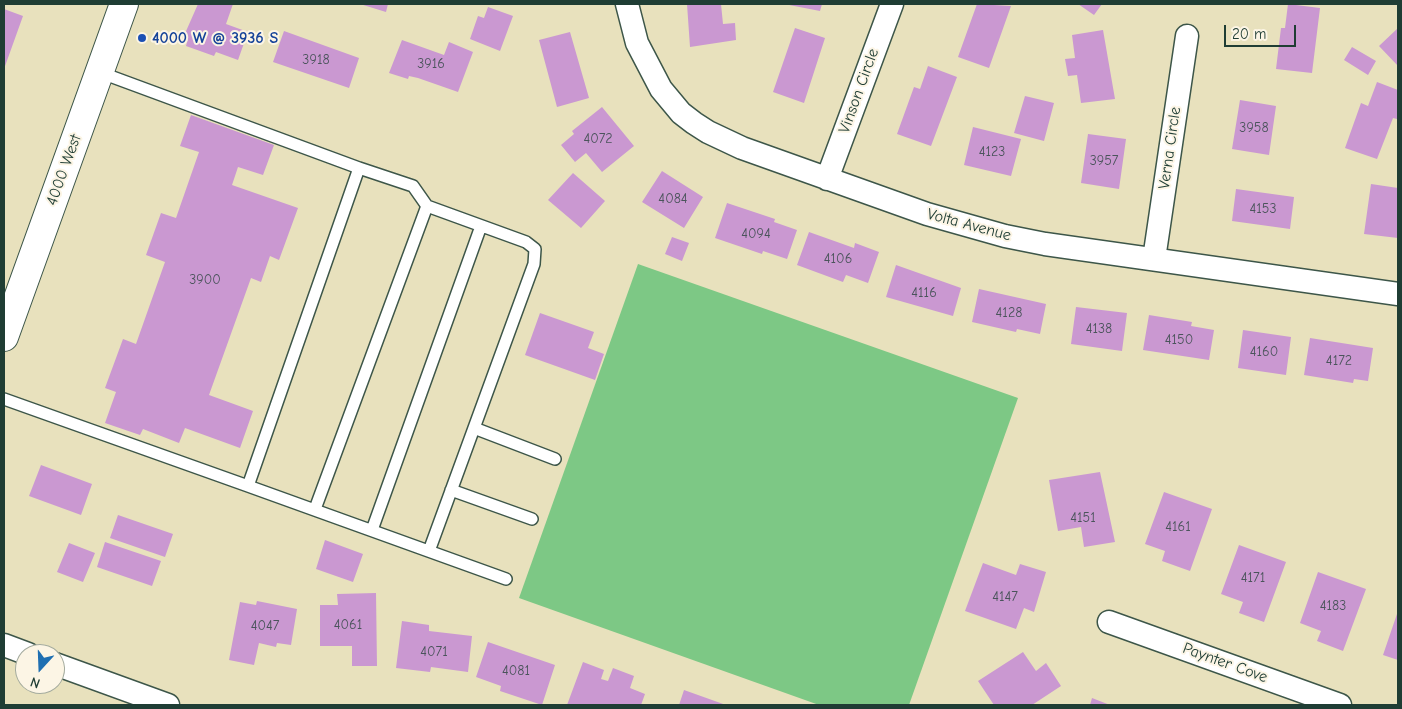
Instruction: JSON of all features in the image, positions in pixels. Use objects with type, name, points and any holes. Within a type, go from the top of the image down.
[{"type":"street","name":"4000 West","points":[[4,337],[124,4]]},
{"type":"street","name":"Volta Avenue","points":[[627,4],[632,28],[643,57],[660,89],[681,113],[708,132],[725,141],[927,214],[986,231],[1045,244],[1398,294]]},
{"type":"street","name":"Vinson Circle","points":[[827,179],[892,4]]},
{"type":"street","name":"Verna Circle","points":[[1154,259],[1187,36]]},
{"type":"street","name":"Paynter Cove","points":[[1109,622],[1340,705]]},
{"type":"street","points":[[65,668],[168,705]]},
{"type":"lane","points":[[99,72],[412,186],[427,206],[526,242],[534,249],[535,257],[429,551]]},
{"type":"lane","points":[[248,486],[359,168]]},
{"type":"lane","points":[[314,509],[427,206]]},
{"type":"lane","points":[[372,530],[481,226]]},
{"type":"lane","points":[[4,399],[506,579]]},
{"type":"lane","points":[[474,428],[555,459]]},
{"type":"lane","points":[[451,490],[532,520]]},
{"type":"green space","points":[[638,264],[1018,398],[909,705],[819,705],[519,598]]},
{"type":"building","points":[[198,4],[233,4],[226,24],[248,32],[238,60],[216,52],[214,56],[186,46],[188,39],[183,38]]},
{"type":"building","points":[[360,4],[388,4],[386,12]]},
{"type":"building","points":[[687,4],[721,4],[723,24],[735,23],[736,40],[690,47]]},
{"type":"building","points":[[784,4],[822,4],[820,11]]},
{"type":"building","points":[[977,4],[1011,6],[989,68],[958,57]]},
{"type":"building","points":[[1078,4],[1102,4],[1094,15]]},
{"type":"building","points":[[1288,4],[1320,8],[1312,73],[1276,69],[1281,28],[1285,28]]},
{"type":"building","points":[[488,7],[513,16],[500,51],[470,39],[478,16],[484,18]]},
{"type":"building","points":[[4,9],[23,16],[4,69]]},
{"type":"building","points":[[795,28],[825,38],[804,103],[773,92]]},
{"type":"building","points":[[1398,28],[1398,66],[1379,46]]},
{"type":"building","points":[[1103,30],[1115,99],[1081,103],[1077,75],[1068,76],[1065,59],[1075,58],[1072,35]]},
{"type":"building","points":[[284,31],[359,58],[349,88],[273,62]]},
{"type":"building","points":[[570,32],[589,98],[557,107],[539,40]]},
{"type":"building","points":[[402,40],[444,55],[449,42],[473,52],[458,92],[418,78],[409,76],[408,79],[389,73]]},
{"type":"building","points":[[1352,47],[1376,61],[1368,75],[1344,60]]},
{"type":"building","points":[[928,66],[957,77],[931,146],[897,134],[914,87],[920,89]]},
{"type":"building","points":[[1377,82],[1398,90],[1398,115],[1397,119],[1393,118],[1377,159],[1345,148],[1361,103],[1368,106]]},
{"type":"building","points":[[1025,96],[1054,103],[1044,141],[1014,133]]},
{"type":"building","points":[[1240,100],[1276,106],[1269,155],[1232,149]]},
{"type":"building","points":[[602,107],[634,146],[602,172],[586,153],[575,162],[561,145],[574,134],[572,131]]},
{"type":"building","points":[[191,115],[274,145],[263,175],[238,167],[232,185],[298,208],[279,260],[270,256],[261,282],[251,278],[209,395],[253,411],[240,448],[185,428],[179,443],[143,429],[140,435],[105,423],[116,392],[105,388],[123,339],[136,344],[165,262],[146,255],[161,213],[176,218],[199,152],[180,146]]},
{"type":"building","points":[[973,127],[1021,139],[1011,176],[964,165]]},
{"type":"building","points":[[1088,134],[1126,139],[1119,189],[1081,183]]},
{"type":"building","points":[[662,171],[703,197],[684,228],[642,202]]},
{"type":"building","points":[[573,173],[605,201],[581,228],[548,200]]},
{"type":"building","points":[[1371,184],[1398,188],[1398,238],[1364,234]]},
{"type":"building","points":[[1236,189],[1294,197],[1290,229],[1232,221]]},
{"type":"building","points":[[727,203],[775,219],[774,222],[797,230],[787,259],[763,251],[762,254],[715,238]]},
{"type":"building","points":[[809,232],[854,248],[855,243],[879,252],[868,283],[846,275],[843,282],[797,265]]},
{"type":"building","points":[[672,237],[689,243],[682,261],[665,254]]},
{"type":"building","points":[[896,265],[961,288],[953,316],[886,297]]},
{"type":"building","points":[[979,289],[1046,304],[1040,334],[1017,329],[1016,332],[972,322]]},
{"type":"building","points":[[1076,307],[1127,313],[1122,351],[1071,344]]},
{"type":"building","points":[[540,313],[594,332],[588,348],[604,354],[595,380],[525,355]]},
{"type":"building","points":[[1149,315],[1192,322],[1191,326],[1214,330],[1209,360],[1143,350]]},
{"type":"building","points":[[1243,330],[1291,337],[1286,375],[1238,368]]},
{"type":"building","points":[[1310,338],[1373,348],[1368,381],[1354,379],[1353,383],[1304,375]]},
{"type":"building","points":[[41,465],[92,484],[81,515],[29,496]]},
{"type":"building","points":[[1100,472],[1115,542],[1084,547],[1081,527],[1058,531],[1049,480]]},
{"type":"building","points":[[1164,492],[1212,509],[1190,571],[1162,561],[1165,551],[1145,544]]},
{"type":"building","points":[[118,515],[173,534],[165,557],[110,538]]},
{"type":"building","points":[[325,540],[363,554],[353,582],[316,569]]},
{"type":"building","points":[[105,542],[161,561],[152,586],[97,567]]},
{"type":"building","points":[[69,543],[95,553],[83,582],[57,572]]},
{"type":"building","points":[[1239,545],[1286,562],[1264,622],[1239,613],[1243,602],[1221,594]]},
{"type":"building","points":[[983,563],[1016,575],[1020,564],[1046,572],[1034,612],[1024,608],[1016,629],[965,611]]},
{"type":"building","points":[[1318,572],[1366,589],[1343,651],[1317,641],[1321,631],[1300,623]]},
{"type":"building","points":[[376,593],[377,666],[352,666],[352,646],[320,646],[320,605],[338,605],[337,594]]},
{"type":"building","points":[[257,601],[297,609],[291,645],[277,643],[276,647],[259,643],[254,665],[229,660],[240,602],[256,605]]},
{"type":"building","points":[[1398,611],[1398,660],[1383,655]]},
{"type":"building","points":[[402,621],[429,625],[429,631],[472,636],[468,672],[431,667],[430,672],[396,668]]},
{"type":"building","points":[[488,642],[555,665],[542,705],[500,691],[501,686],[476,677]]},
{"type":"building","points":[[1023,652],[1036,671],[1046,663],[1061,686],[1032,705],[994,705],[978,681]]},
{"type":"building","points":[[583,662],[604,670],[601,679],[608,681],[613,668],[634,676],[630,688],[645,694],[641,705],[567,705]]},
{"type":"building","points":[[684,690],[726,705],[679,705]]},
{"type":"building","points":[[1092,698],[1110,705],[1090,705]]},
{"type":"place","name":"4000 W @ 3936 S","points":[[142,38]]}]
